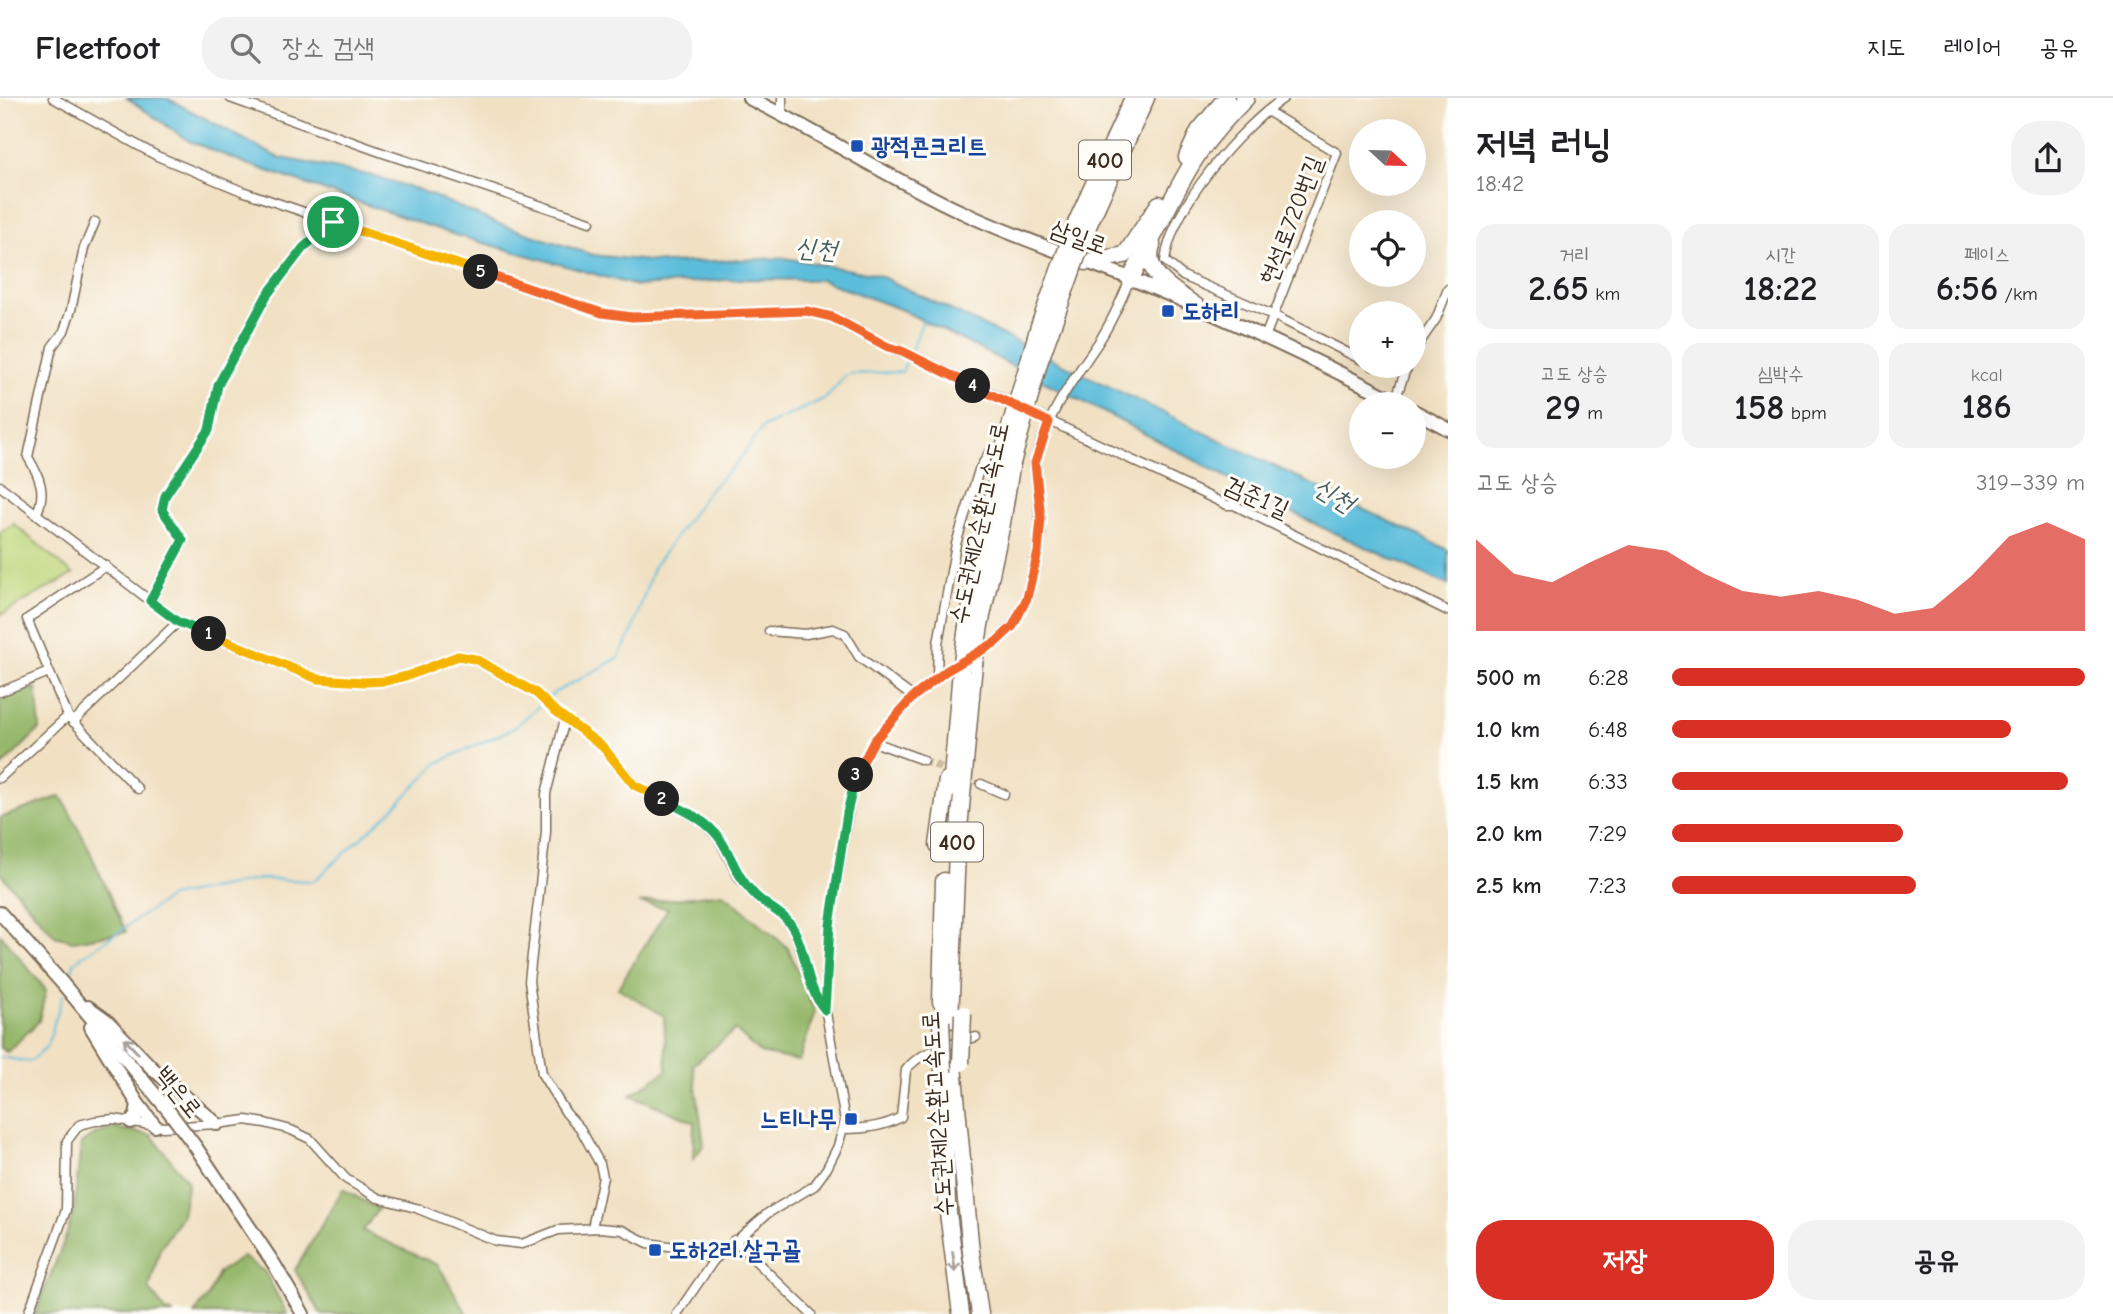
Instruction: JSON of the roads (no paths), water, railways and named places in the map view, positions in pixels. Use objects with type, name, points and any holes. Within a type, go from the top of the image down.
[{"type":"highway","name":"수도권제2순환고속도로","points":[[952,1018],[941,953],[955,722],[973,626],[1002,523],[1003,459],[1039,363],[1082,224],[1133,98]]},
{"type":"highway","name":"수도권제2순환고속도로","points":[[1082,224],[1148,98]]},
{"type":"highway","points":[[1200,309],[1155,275],[1149,265],[1150,252],[1165,204],[1199,131],[1226,98]]},
{"type":"highway","points":[[1187,158],[1224,110],[1237,98]]},
{"type":"highway","points":[[1130,279],[1133,258],[1165,204],[1225,118],[1246,98]]},
{"type":"highway","points":[[1086,262],[1125,255],[1255,98]]},
{"type":"highway","points":[[1130,279],[1159,225]]},
{"type":"highway","name":"수도권제2순환고속도로","points":[[961,1314],[947,1205],[948,1071],[967,667]]},
{"type":"highway","points":[[938,845],[955,722]]},
{"type":"highway","points":[[960,879],[963,772]]},
{"type":"highway","points":[[952,1018],[948,1071],[980,1314]]},
{"type":"highway","points":[[932,1044],[948,1071]]},
{"type":"main road","name":"삼일로","points":[[750,99],[933,198],[1018,238],[1130,279],[1200,309],[1265,337],[1376,392]]},
{"type":"main road","points":[[1426,417],[1448,429]]},
{"type":"main road","name":"백은로","points":[[1,914],[168,1110],[274,1264],[303,1314]]},
{"type":"main road","points":[[69,991],[138,1104],[155,1126]]},
{"type":"main road","points":[[69,991],[106,1020],[152,1068],[218,1124]]},
{"type":"main road","points":[[131,1122],[136,1116],[138,1104]]},
{"type":"street","name":"검준1길","points":[[53,98],[157,156],[242,191],[602,313],[632,317],[807,311],[832,317],[888,347],[1050,419],[1227,505],[1234,505],[1448,611]]},
{"type":"street","points":[[230,98],[590,222]]},
{"type":"street","points":[[782,98],[782,115]]},
{"type":"street","points":[[1284,98],[1253,123],[1201,182],[1168,242],[1165,261],[1183,276],[1275,316],[1349,353]]},
{"type":"street","name":"현석로720번길","points":[[1265,337],[1337,153],[1267,111]]},
{"type":"street","points":[[36,515],[44,496],[39,474],[28,457],[52,347],[64,331],[84,248],[95,222]]},
{"type":"street","points":[[150,601],[183,540],[162,510],[165,496],[209,430],[218,385],[267,295],[303,248],[333,222]]},
{"type":"street","points":[[677,1314],[714,1259],[768,1213],[814,1186],[827,1168],[844,1129],[842,1097],[825,1010],[830,925],[847,813],[858,770],[874,741],[913,697],[937,677],[996,642],[1013,626],[1027,598],[1041,534],[1035,463],[1050,419],[1095,347],[1130,279]]},
{"type":"street","points":[[1426,334],[1436,319],[1448,289]]},
{"type":"street","points":[[937,677],[938,643],[956,544],[979,470],[989,453],[1003,459]]},
{"type":"street","points":[[0,486],[178,622],[318,679],[386,681],[410,675],[458,656],[475,659],[536,693],[603,747],[634,785],[701,820],[719,839],[739,877],[756,897],[779,912],[794,929],[815,999],[825,1010]]},
{"type":"street","points":[[106,566],[27,619],[71,719],[138,789]]},
{"type":"street","points":[[0,778],[71,719],[178,622]]},
{"type":"street","points":[[769,631],[806,634],[833,629],[845,634],[859,657],[913,697]]},
{"type":"street","points":[[0,692],[49,672]]},
{"type":"street","points":[[565,719],[546,794],[546,832],[529,981],[542,1074],[566,1113],[580,1128],[600,1164],[603,1177],[592,1228]]},
{"type":"street","points":[[874,741],[923,760]]},
{"type":"street","points":[[981,783],[1004,794]]},
{"type":"street","points":[[844,1129],[881,1125],[901,1117],[906,1070],[911,1064],[929,1053],[976,1037]]},
{"type":"street","points":[[28,1314],[66,1210],[67,1141],[79,1125],[114,1119],[155,1126],[218,1124],[246,1120],[291,1130],[310,1139],[346,1179],[378,1198],[416,1209],[496,1241],[522,1244],[558,1230],[622,1230],[648,1243],[683,1248],[714,1259]]},
{"type":"street","points":[[734,1240],[811,1314]]},
{"type":"water","name":"신천","points":[[127,98],[167,98],[277,157],[369,175],[422,191],[496,223],[593,255],[667,263],[785,258],[878,275],[1448,550],[1448,585],[1319,526],[1096,408],[902,310],[822,280],[741,279],[637,286],[455,235],[247,164],[189,141]]},
{"type":"waterway","points":[[911,351],[923,321]]},
{"type":"waterway","points":[[546,700],[618,658],[632,632],[653,568],[709,490],[736,464],[763,427],[826,398],[847,374],[902,372],[908,357]]},
{"type":"waterway","points":[[69,980],[75,961],[170,897],[261,879],[314,881],[393,809],[439,762],[514,728],[542,703]]},
{"type":"waterway","points":[[0,1057],[30,1062],[47,1046],[63,995]]},
{"type":"tunnel","points":[[923,760],[952,772]]},
{"type":"place","name":"광적콘크리트","points":[[857,146]]},
{"type":"place","name":"도하리","points":[[1168,311]]},
{"type":"place","name":"느티나무","points":[[851,1119]]},
{"type":"place","name":"도하2리.살구골","points":[[655,1250]]}]
